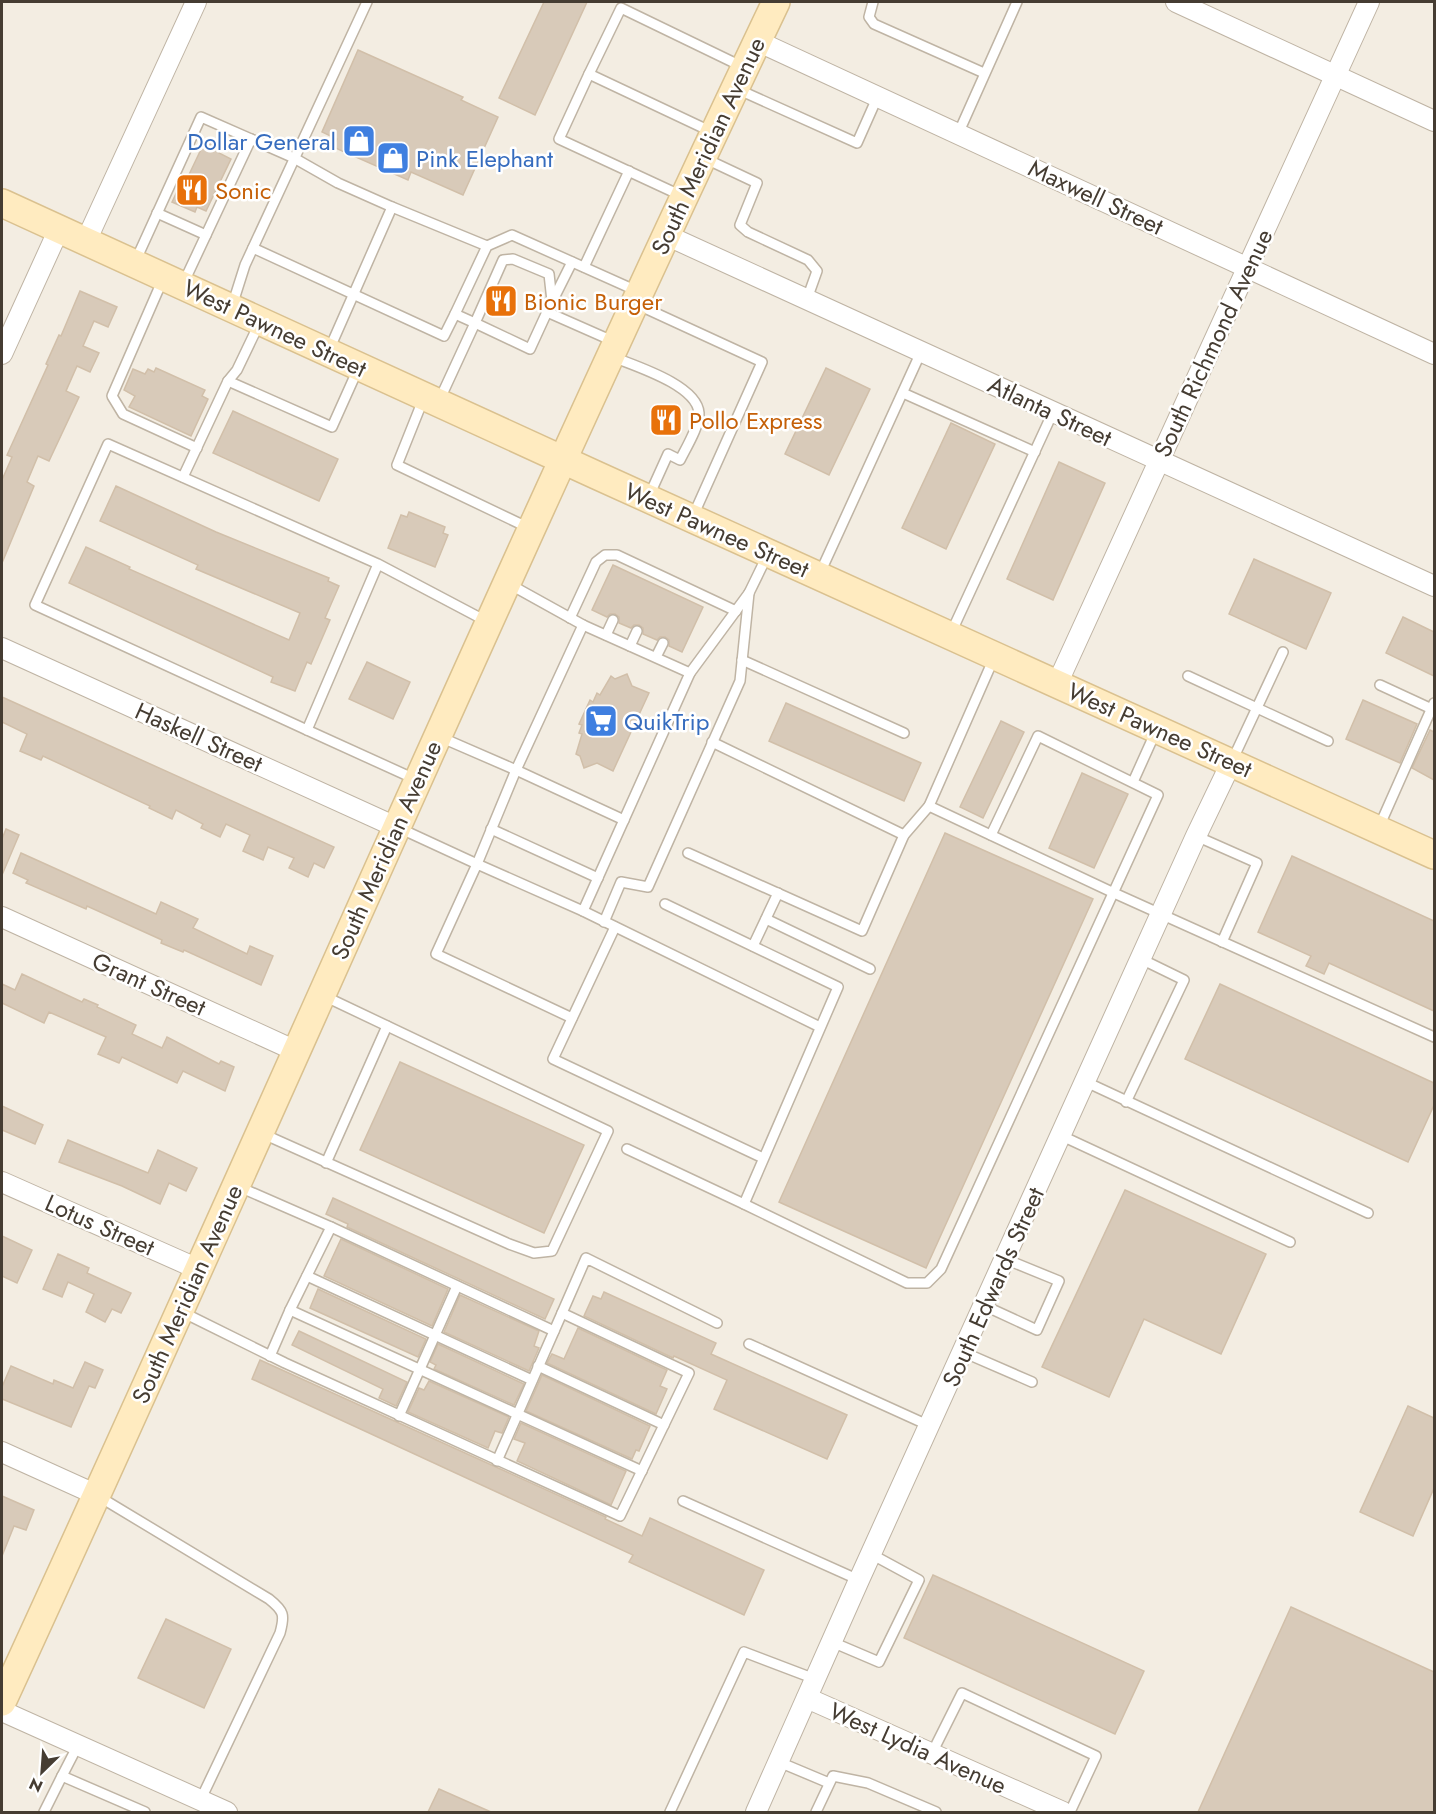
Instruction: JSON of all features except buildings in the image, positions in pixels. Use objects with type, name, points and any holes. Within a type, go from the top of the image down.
[{"type":"main road","name":"South Meridian Avenue","points":[[2,1701],[97,1496],[437,735],[666,234],[776,2]]},
{"type":"main road","name":"West Pawnee Street","points":[[2,202],[692,519],[1434,855]]},
{"type":"street","points":[[86,241],[196,2]]},
{"type":"street","points":[[1176,2],[1434,121]]},
{"type":"street","name":"South Richmond Avenue","points":[[1057,684],[1369,2]]},
{"type":"street","name":"Maxwell Street","points":[[757,41],[1434,354]]},
{"type":"street","points":[[2,354],[59,229]]},
{"type":"street","name":"Atlanta Street","points":[[666,234],[1434,586]]},
{"type":"street","name":"Haskell Street","points":[[2,648],[396,827]]},
{"type":"street","name":"South Edwards Street","points":[[756,1812],[859,1580],[1231,763]]},
{"type":"street","name":"Grant Street","points":[[2,917],[296,1051]]},
{"type":"street","name":"Lotus Street","points":[[2,1182],[198,1269]]},
{"type":"street","points":[[2,1452],[97,1496]]},
{"type":"street","name":"West Lydia Avenue","points":[[807,1698],[1063,1812]]},
{"type":"street","points":[[2,1711],[212,1808]]},
{"type":"lane","points":[[231,308],[245,265],[367,2]]},
{"type":"lane","points":[[873,2],[869,17],[874,24],[984,73]]},
{"type":"lane","points":[[958,134],[1017,2]]},
{"type":"lane","points":[[684,197],[559,139],[621,8],[857,143],[877,98]]},
{"type":"lane","points":[[589,74],[708,145],[757,183],[740,225],[748,232],[808,260],[817,271],[807,299]]},
{"type":"lane","points":[[134,264],[201,117],[294,158],[338,183],[487,246]]},
{"type":"lane","points":[[197,448],[123,414],[112,396],[173,281],[206,235],[251,139]]},
{"type":"lane","points":[[584,267],[628,171]]},
{"type":"lane","points":[[328,352],[392,207]]},
{"type":"lane","points":[[157,213],[206,235]]},
{"type":"lane","points":[[253,248],[444,336],[487,246],[512,235],[584,267],[637,298],[762,362],[692,519]]},
{"type":"lane","points":[[531,529],[397,465],[475,323],[503,260],[513,259],[549,274],[552,301]]},
{"type":"lane","points":[[455,314],[530,349],[572,262]]},
{"type":"lane","points":[[547,312],[671,382],[695,400],[699,413],[680,460],[668,454],[648,498]]},
{"type":"lane","points":[[183,477],[228,381],[237,370],[261,322]]},
{"type":"lane","points":[[819,576],[921,352]]},
{"type":"lane","points":[[228,381],[332,428],[359,366]]},
{"type":"lane","points":[[903,393],[1035,452]]},
{"type":"lane","points":[[950,635],[1053,412]]},
{"type":"lane","points":[[418,780],[35,605],[108,444],[378,564],[489,622]]},
{"type":"lane","points":[[583,911],[690,673],[749,593],[769,553]]},
{"type":"lane","points":[[570,618],[596,562],[605,555],[617,555],[636,570],[686,593],[736,611]]},
{"type":"lane","points":[[307,730],[378,564]]},
{"type":"lane","points":[[507,582],[583,625],[690,673]]},
{"type":"lane","points":[[604,922],[621,882],[648,886],[740,681],[749,593]]},
{"type":"lane","points":[[606,635],[613,620]]},
{"type":"lane","points":[[572,1018],[436,954],[516,770],[583,625]]},
{"type":"lane","points":[[630,646],[637,631]]},
{"type":"lane","points":[[656,657],[663,643]]},
{"type":"lane","points":[[1231,763],[1283,652]]},
{"type":"lane","points":[[688,853],[862,931],[904,835],[929,806],[995,656]]},
{"type":"lane","points":[[742,660],[904,733]]},
{"type":"lane","points":[[1188,676],[1328,741]]},
{"type":"lane","points":[[1378,829],[1434,707],[1380,684]]},
{"type":"lane","points":[[1133,782],[1157,729]]},
{"type":"lane","points":[[437,735],[624,820]]},
{"type":"lane","points":[[627,1149],[907,1283],[927,1283],[941,1269],[1158,795],[1038,736],[991,835]]},
{"type":"lane","points":[[712,742],[904,835]]},
{"type":"lane","points":[[929,806],[1114,893],[1434,1037]]},
{"type":"lane","points":[[396,827],[583,911],[820,1027]]},
{"type":"lane","points":[[491,829],[598,878]]},
{"type":"lane","points":[[1196,836],[1257,863],[1222,942]]},
{"type":"lane","points":[[753,946],[778,893]]},
{"type":"lane","points":[[665,904],[838,987],[744,1204]]},
{"type":"lane","points":[[766,919],[870,969]]},
{"type":"lane","points":[[615,927],[553,1059],[763,1158]]},
{"type":"lane","points":[[1126,1102],[1184,980],[1141,959]]},
{"type":"lane","points":[[260,1133],[534,1253],[552,1251],[608,1131],[321,995]]},
{"type":"lane","points":[[327,1163],[387,1026]]},
{"type":"lane","points":[[1086,1082],[1368,1213]]},
{"type":"lane","points":[[1062,1136],[1290,1242]]},
{"type":"lane","points":[[236,1186],[332,1227],[554,1331]]},
{"type":"lane","points":[[270,1356],[290,1310],[332,1227]]},
{"type":"lane","points":[[497,1461],[586,1258],[717,1323]]},
{"type":"lane","points":[[985,1306],[1037,1330],[1059,1281],[1005,1258]]},
{"type":"lane","points":[[307,1276],[532,1380]]},
{"type":"lane","points":[[399,1416],[458,1286]]},
{"type":"lane","points":[[290,1310],[642,1471]]},
{"type":"lane","points":[[179,1311],[399,1416],[620,1516],[689,1373],[562,1313]]},
{"type":"lane","points":[[749,1344],[930,1426]]},
{"type":"lane","points":[[963,1352],[1032,1382]]},
{"type":"lane","points":[[538,1366],[664,1425]]},
{"type":"lane","points":[[97,1496],[175,1541],[281,1608],[284,1620],[280,1633],[212,1808]]},
{"type":"lane","points":[[683,1501],[859,1580]]},
{"type":"lane","points":[[832,1642],[879,1662],[919,1580],[871,1554]]},
{"type":"lane","points":[[670,1812],[744,1652],[815,1679]]},
{"type":"lane","points":[[932,1753],[962,1694],[1096,1756],[1063,1812]]},
{"type":"lane","points":[[44,1812],[78,1745]]},
{"type":"lane","points":[[779,1762],[829,1783]]},
{"type":"lane","points":[[62,1776],[145,1812]]},
{"type":"lane","points":[[816,1812],[833,1776],[868,1783],[936,1812]]},
{"type":"place","name":"Dollar General","points":[[359,141]]},
{"type":"place","name":"Pink Elephant","points":[[393,158]]},
{"type":"place","name":"Sonic","points":[[192,190]]},
{"type":"place","name":"Bionic Burger","points":[[501,301]]},
{"type":"place","name":"Pollo Express","points":[[666,420]]},
{"type":"place","name":"QuikTrip","points":[[601,721]]}]
